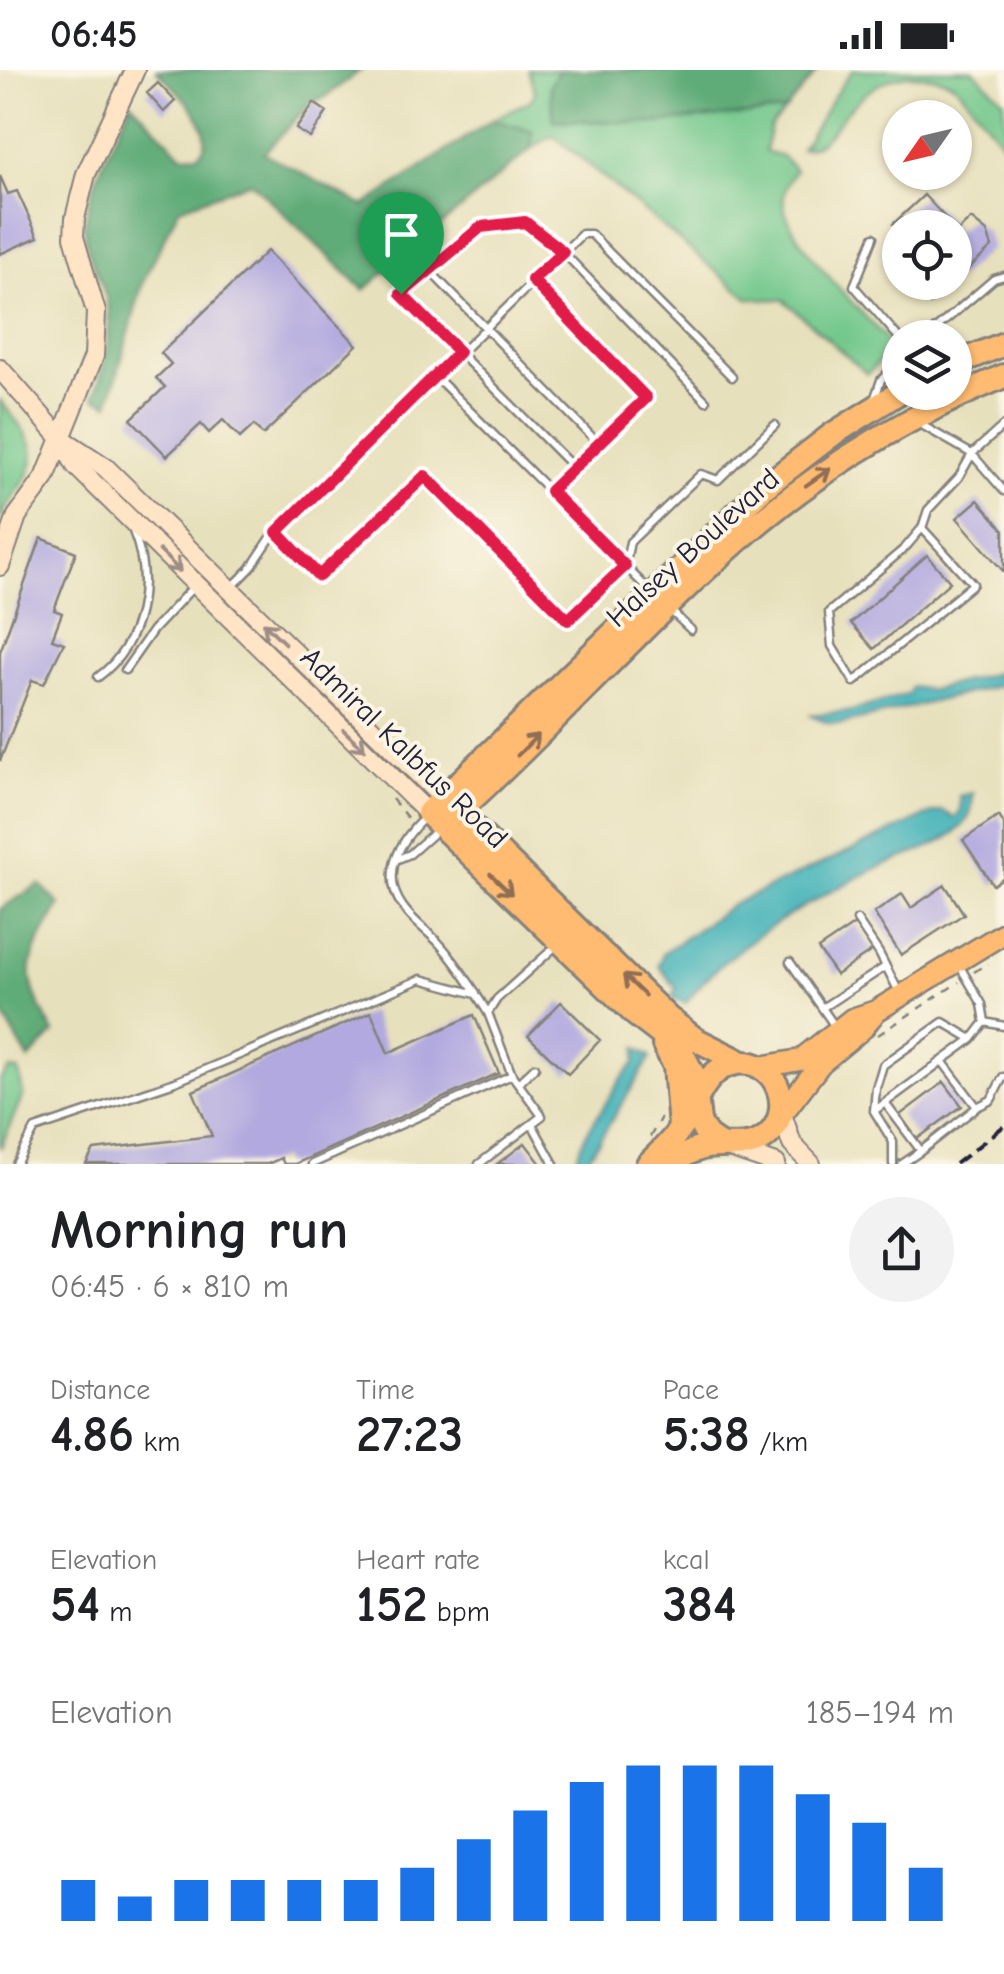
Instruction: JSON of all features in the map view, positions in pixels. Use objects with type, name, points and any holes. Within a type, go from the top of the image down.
[{"type":"highway","points":[[972,357],[1004,344]]},
{"type":"highway","name":"Halsey Boulevard","points":[[660,601],[845,459],[911,420],[1004,376]]},
{"type":"highway","name":"Halsey Boulevard","points":[[443,813],[660,601],[780,474],[882,403]]},
{"type":"highway","name":"Admiral Kalbfus Road","points":[[443,813],[560,942],[687,1058],[694,1076],[695,1104]]},
{"type":"highway","name":"Admiral Kalbfus Road","points":[[443,813],[668,1018],[696,1039],[751,1065]]},
{"type":"highway","points":[[653,1030],[675,1066],[670,1125]]},
{"type":"highway","points":[[648,1164],[670,1125],[695,1104],[713,1074],[751,1065],[778,1088],[782,1114],[761,1140],[746,1146],[720,1144],[694,1149],[674,1164]]},
{"type":"highway","points":[[695,1104],[703,1130],[720,1144]]},
{"type":"main road","points":[[0,566],[17,516],[44,478],[88,376],[96,334],[92,294],[74,237],[79,197],[112,114],[136,70]]},
{"type":"main road","name":"Admiral Kalbfus Road","points":[[0,369],[59,436],[76,466],[129,520],[214,605],[443,813]]},
{"type":"main road","name":"Admiral Kalbfus Road","points":[[59,436],[105,467],[443,813]]},
{"type":"main road","points":[[751,1065],[798,1062],[856,1016],[876,1011],[963,970],[1004,933]]},
{"type":"main road","points":[[811,1164],[792,1144],[782,1114],[821,1064],[862,1030],[876,1011]]},
{"type":"main road","points":[[720,1144],[776,1164]]},
{"type":"lane","points":[[574,468],[401,294],[481,227],[525,222],[563,252],[706,401]]},
{"type":"lane","points":[[214,605],[250,568],[277,532],[582,234],[590,234],[732,378]]},
{"type":"lane","points":[[874,238],[854,286],[884,320]]},
{"type":"lane","points":[[428,270],[598,444]]},
{"type":"lane","points":[[946,320],[994,278],[1004,276]]},
{"type":"lane","points":[[532,280],[646,398],[550,491]]},
{"type":"lane","points":[[436,376],[691,630]]},
{"type":"lane","points":[[871,409],[882,379]]},
{"type":"lane","points":[[911,420],[972,454],[1004,491]]},
{"type":"lane","points":[[277,532],[319,576],[425,476],[568,620],[625,566],[630,542],[701,474],[718,480],[775,425]]},
{"type":"lane","points":[[922,528],[973,584],[854,682],[832,646],[829,612],[904,548],[972,454],[1004,425]]},
{"type":"lane","points":[[995,431],[1004,441]]},
{"type":"lane","points":[[98,676],[122,654],[142,600],[140,548],[129,520]]},
{"type":"lane","points":[[125,670],[153,630],[195,586]]},
{"type":"lane","points":[[443,813],[399,843],[393,881],[402,905],[439,942],[476,994],[488,1013],[512,1075],[542,1116],[479,1164]]},
{"type":"lane","points":[[398,859],[410,854],[443,813]]},
{"type":"lane","points":[[857,920],[902,996]]},
{"type":"lane","points":[[488,1013],[497,999],[560,942]]},
{"type":"lane","points":[[790,962],[837,1029]]},
{"type":"lane","points":[[822,1008],[886,966]]},
{"type":"lane","points":[[874,1111],[930,1064],[944,1060],[972,1039],[985,1022],[982,1004],[963,970]]},
{"type":"lane","points":[[16,1164],[35,1129],[175,1082],[421,979],[476,994]]},
{"type":"lane","points":[[893,1164],[893,1142],[874,1111],[883,1065],[893,1063],[902,1051],[929,1036],[943,1022],[972,1039]]},
{"type":"lane","points":[[985,1022],[1004,1026]]},
{"type":"lane","points":[[902,1051],[907,1058]]},
{"type":"lane","points":[[940,1051],[976,1107]]},
{"type":"lane","points":[[517,1083],[535,1066]]},
{"type":"lane","points":[[312,1164],[512,1075]]},
{"type":"lane","points":[[902,1164],[976,1107],[991,1100],[1003,1077]]},
{"type":"lane","points":[[885,1103],[921,1151]]},
{"type":"lane","points":[[532,1124],[554,1164]]},
{"type":"path","points":[[866,1043],[963,970],[992,960]]},
{"type":"path","points":[[664,1110],[670,1125]]},
{"type":"green space","points":[[156,70],[361,70],[324,98],[313,101],[264,153],[364,206],[492,120],[533,131],[531,149],[364,290],[251,182],[179,208],[143,282],[109,404],[94,398],[106,353],[109,319],[106,297],[85,236],[87,210],[97,178],[131,102],[182,155],[199,154],[205,144],[205,133],[193,109]]},
{"type":"green space","points":[[528,70],[559,70],[550,86],[555,120],[652,123],[785,111],[771,126],[765,151],[782,156],[795,170],[784,196],[789,222],[814,259],[882,334],[882,359],[867,374],[784,300],[748,298],[553,135],[531,149],[532,131],[492,120],[532,99],[535,92]]},
{"type":"green space","points":[[559,70],[818,70],[785,111],[652,123],[554,120],[550,86]]},
{"type":"green space","points":[[853,70],[973,70],[1004,100],[1004,145],[972,100],[954,84],[911,75],[889,80],[869,91],[821,142],[801,149]]},
{"type":"green space","points":[[0,400],[29,440],[33,461],[0,520]]},
{"type":"green space","points":[[40,884],[60,905],[33,956],[31,981],[54,1033],[29,1060],[0,1010],[0,909]]},
{"type":"green space","points":[[10,1069],[19,1071],[23,1095],[0,1149],[0,1079]]},
{"type":"water","points":[[1004,671],[1002,685],[841,724],[809,715],[852,711],[908,694],[912,687],[930,690]]},
{"type":"water","points":[[973,793],[969,815],[953,834],[801,908],[724,962],[686,1003],[672,998],[676,988],[659,966],[663,953],[735,903],[932,813],[943,811],[955,818],[961,810],[960,796]]},
{"type":"water","points":[[637,1048],[651,1057],[587,1160],[576,1158],[585,1136],[635,1063]]},
{"type":"building","points":[[158,83],[175,101],[164,112],[147,93]]},
{"type":"building","points":[[314,103],[327,112],[310,138],[296,129]]},
{"type":"building","points":[[0,176],[8,194],[17,191],[38,237],[0,254]]},
{"type":"building","points":[[924,195],[938,210],[908,210]]},
{"type":"building","points":[[972,220],[987,232],[992,247],[972,265]]},
{"type":"building","points":[[267,251],[357,345],[263,435],[254,425],[240,438],[223,420],[209,433],[201,424],[167,456],[131,419],[165,387],[156,378],[171,364],[161,353]]},
{"type":"building","points":[[978,500],[1004,530],[1004,572],[957,518]]},
{"type":"building","points":[[41,538],[76,552],[54,610],[62,613],[52,639],[64,643],[44,684],[32,680],[0,761],[0,652]]},
{"type":"building","points":[[927,555],[950,582],[874,649],[851,623]]},
{"type":"building","points":[[999,816],[1004,824],[1004,877],[993,885],[963,840]]},
{"type":"building","points":[[945,885],[964,914],[901,955],[874,913],[902,894],[911,908]]},
{"type":"building","points":[[855,924],[873,950],[836,975],[818,949]]},
{"type":"building","points":[[561,1002],[600,1040],[568,1074],[528,1036]]},
{"type":"building","points":[[371,1012],[388,1053],[474,1015],[499,1073],[295,1164],[284,1164],[281,1158],[268,1164],[86,1164],[94,1150],[212,1136],[193,1091]]},
{"type":"building","points":[[944,1082],[962,1106],[917,1139],[900,1115]]},
{"type":"building","points":[[525,1143],[541,1164],[497,1164]]},
{"type":"railway","points":[[955,1164],[1004,1126]]},
{"type":"route","points":[[525,222],[563,252],[532,280],[646,398],[550,491],[625,566],[568,620],[425,476],[319,576],[277,532],[459,352],[401,294],[481,227],[525,222]]}]
